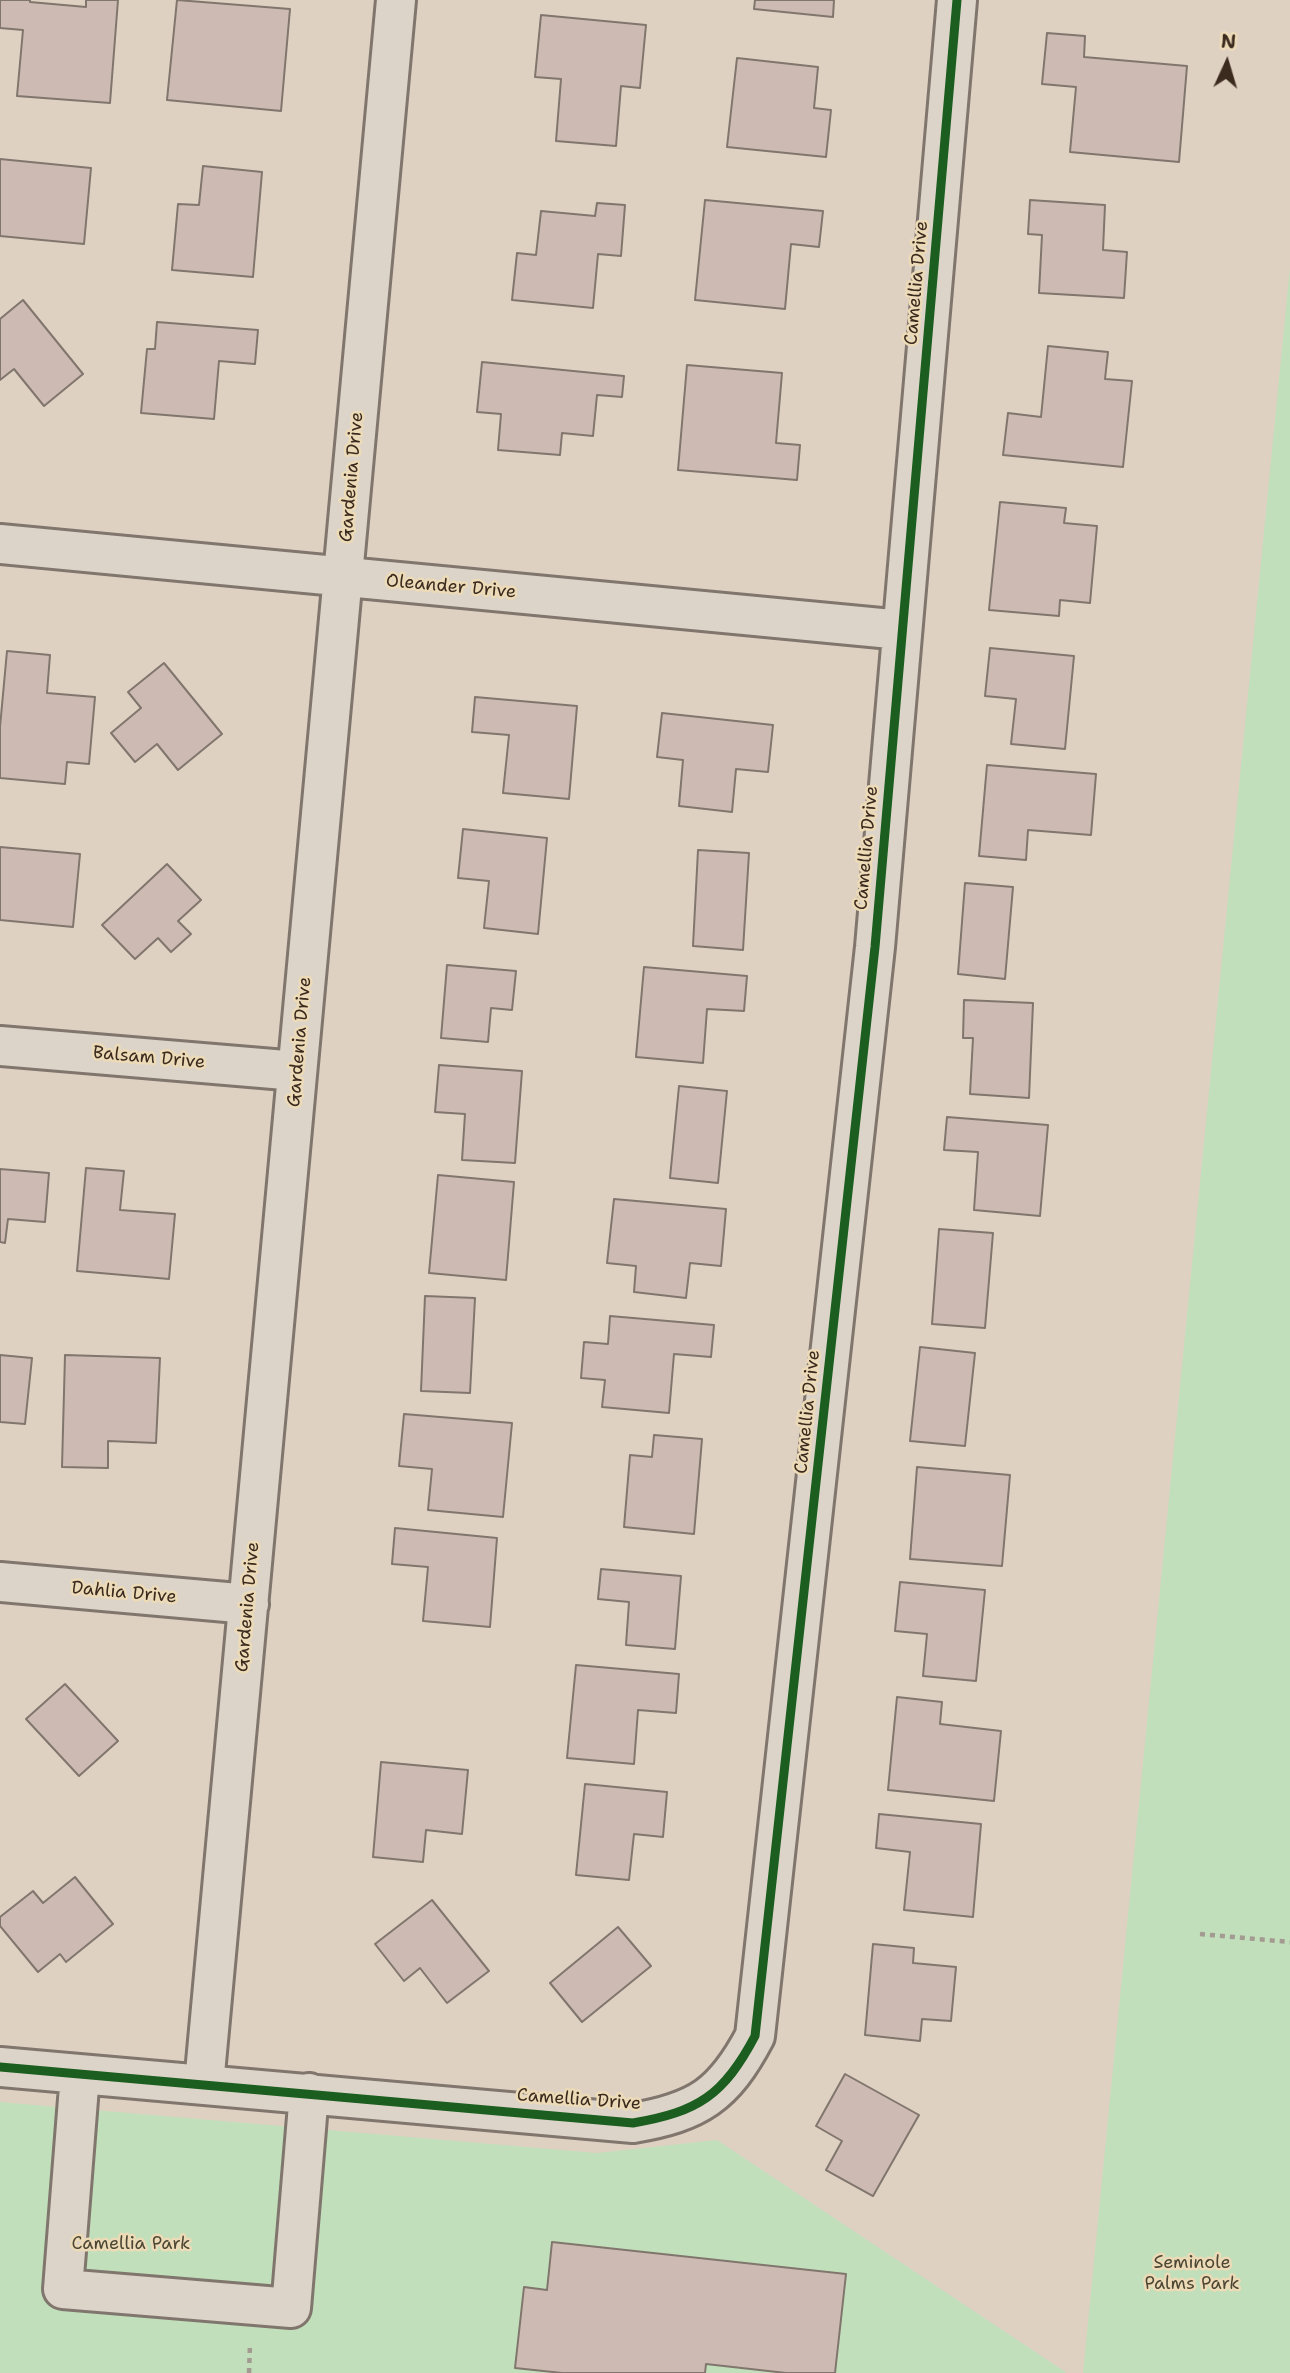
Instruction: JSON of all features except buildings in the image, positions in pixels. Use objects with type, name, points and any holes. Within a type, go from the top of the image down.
[{"type":"street","name":"Gardenia Drive","points":[[204,2084],[396,0]]},
{"type":"street","name":"Camellia Drive","points":[[0,2067],[633,2123],[664,2118],[703,2100],[720,2087],[741,2062],[755,2036],[873,960],[957,0]]},
{"type":"street","name":"Oleander Drive","points":[[0,544],[902,630]]},
{"type":"street","name":"Balsam Drive","points":[[0,1046],[297,1070]]},
{"type":"street","name":"Dahlia Drive","points":[[0,1581],[248,1604]]},
{"type":"street","points":[[80,2074],[63,2289],[291,2308],[310,2093]]},
{"type":"path","points":[[1200,1934],[1290,1942]]},
{"type":"green space","name":"Seminole Palms Park","points":[[1290,267],[1290,2373],[1083,2373]]},
{"type":"green space","name":"Camellia Park","points":[[0,2102],[597,2153],[717,2140],[1067,2373],[0,2373]]},
{"type":"cycle path","points":[[0,2067],[633,2123],[675,2113],[707,2098],[732,2073],[755,2036],[875,947],[957,0]]}]
